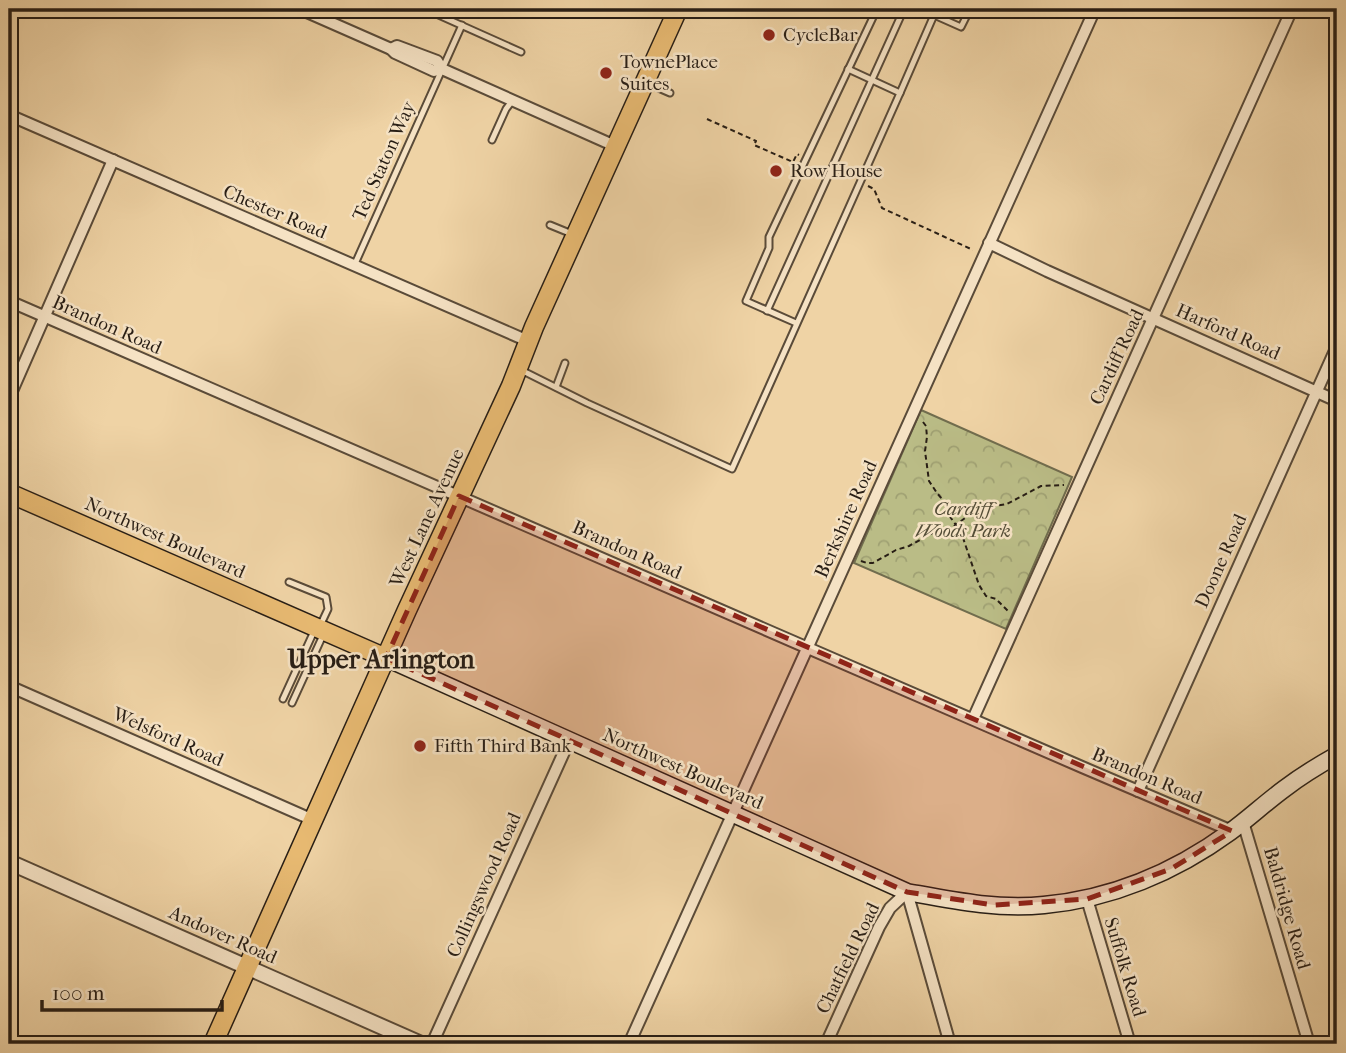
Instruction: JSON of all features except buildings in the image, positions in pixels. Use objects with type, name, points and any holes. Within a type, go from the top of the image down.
[{"type":"main road","name":"West Lane Avenue","points":[[213,1044],[511,386],[528,341],[678,9]]},
{"type":"main road","name":"Northwest Boulevard","points":[[9,493],[907,891],[948,900],[1042,906],[1087,899],[1129,886],[1171,869],[1238,826],[1285,788],[1337,755]]},
{"type":"street","points":[[300,9],[391,48],[394,53],[434,71],[442,69],[615,146]]},
{"type":"street","name":"Berkshire Road","points":[[629,1044],[1095,9]]},
{"type":"street","name":"Cardiff Road","points":[[973,719],[1292,9]]},
{"type":"street","name":"Chester Road","points":[[9,115],[528,341]]},
{"type":"street","points":[[9,398],[113,160]]},
{"type":"street","name":"Harford Road","points":[[989,243],[1337,401]]},
{"type":"street","name":"Brandon Road","points":[[9,301],[1138,791],[1238,826]]},
{"type":"street","name":"Doone Road","points":[[1138,791],[1337,346]]},
{"type":"street","name":"Welsford Road","points":[[9,686],[313,820]]},
{"type":"street","name":"Collingswood Road","points":[[432,1044],[569,741]]},
{"type":"street","name":"Baldridge Road","points":[[1238,826],[1309,1044]]},
{"type":"street","name":"Andover Road","points":[[9,862],[421,1044]]},
{"type":"street","points":[[907,891],[950,1044]]},
{"type":"street","name":"Chatfield Road","points":[[827,1044],[881,923],[890,908],[907,891]]},
{"type":"street","name":"Suffolk Road","points":[[1087,899],[1130,1044]]},
{"type":"lane","points":[[425,9],[521,51]]},
{"type":"lane","points":[[796,323],[746,301],[769,248],[769,237],[848,69],[875,13],[884,9]]},
{"type":"lane","points":[[767,311],[904,9]]},
{"type":"lane","points":[[913,9],[961,27],[970,9]]},
{"type":"lane","points":[[517,368],[732,469],[933,15]]},
{"type":"lane","name":"Ted Staton Way","points":[[354,266],[462,25]]},
{"type":"lane","points":[[848,69],[900,93]]},
{"type":"lane","points":[[644,82],[670,93]]},
{"type":"lane","points":[[492,139],[512,101]]},
{"type":"lane","points":[[550,225],[575,236]]},
{"type":"lane","points":[[556,387],[565,363]]},
{"type":"lane","points":[[289,582],[326,597],[328,609],[292,703]]},
{"type":"lane","points":[[283,699],[320,629]]},
{"type":"path","points":[[707,119],[756,141],[754,145],[793,162],[797,154],[806,158]]},
{"type":"path","points":[[831,170],[874,190],[882,208],[977,251]]},
{"type":"path","points":[[922,421],[926,426],[925,452],[929,481],[947,505],[948,514],[956,524],[972,560],[979,585],[986,596],[996,599],[1008,611]]},
{"type":"path","points":[[860,560],[867,564],[873,563],[940,529],[953,527],[973,512],[1007,503],[1041,486],[1064,485]]},
{"type":"highlighted area","points":[[459,496],[1232,831],[1171,869],[1087,899],[994,905],[907,892],[386,658]]},
{"type":"green space","name":"Cardiff Woods Park","points":[[921,410],[1072,477],[1006,629],[854,563]]},
{"type":"place","name":"CycleBar","points":[[769,35]]},
{"type":"place","name":"TownePlace Suites","points":[[606,73]]},
{"type":"place","name":"Row House","points":[[776,171]]},
{"type":"place","name":"Fifth Third Bank","points":[[420,746]]},
{"type":"district","name":"Upper Arlington","points":[[381,659]]}]
